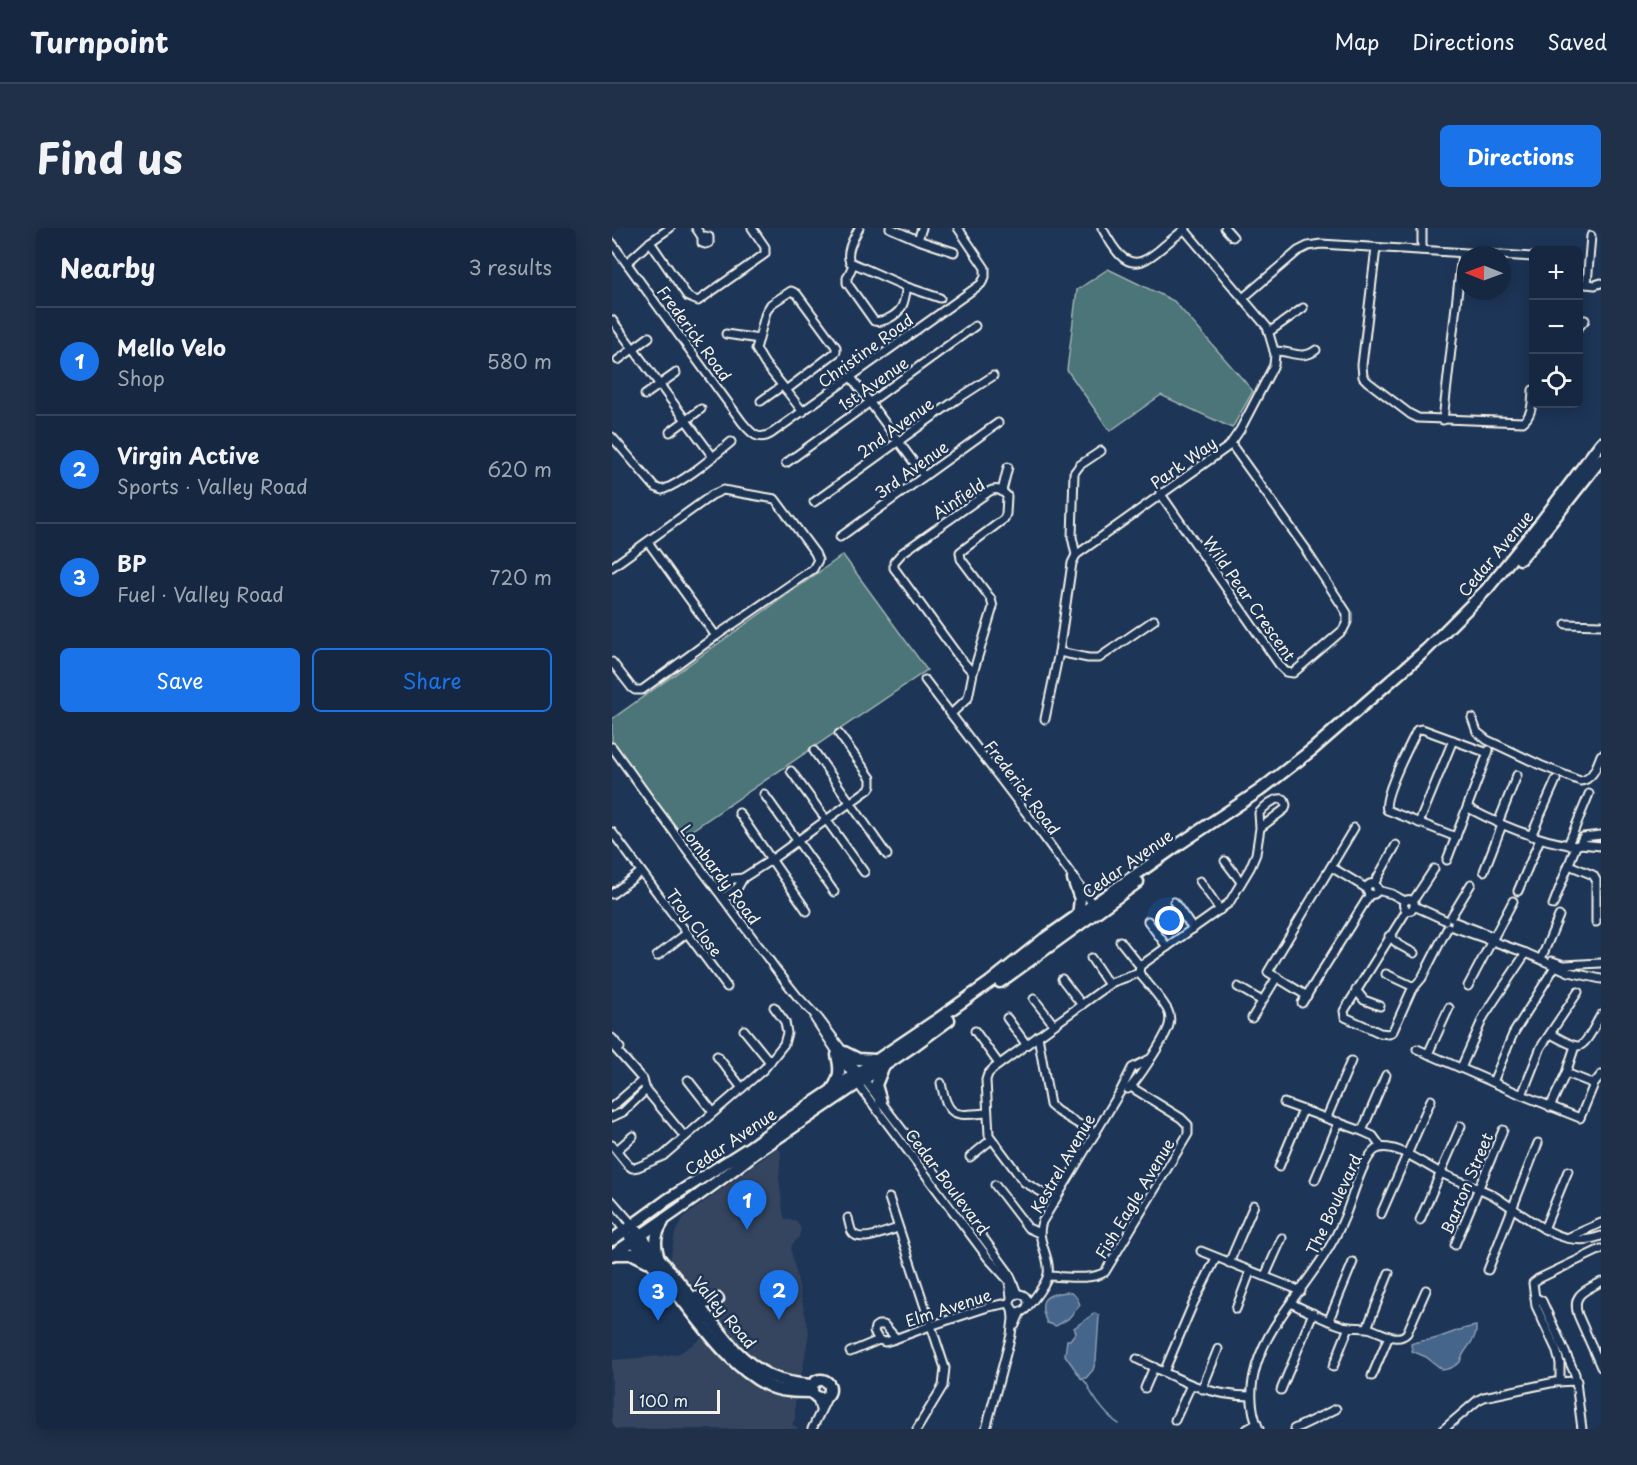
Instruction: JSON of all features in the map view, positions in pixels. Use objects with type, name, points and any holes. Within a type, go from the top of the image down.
[{"type":"main road","name":"Cedar Avenue","points":[[880,1063],[913,1046],[1181,843],[1259,791],[1313,749],[1400,674],[1494,581],[1601,442]]},
{"type":"main road","name":"Cedar Avenue","points":[[612,1240],[786,1121],[880,1063],[1044,939],[1078,916],[1096,909],[1234,814],[1320,749],[1402,678],[1460,622],[1521,558],[1601,459]]},
{"type":"main road","points":[[1073,879],[1080,899],[1078,916]]},
{"type":"main road","points":[[830,1093],[840,1073],[841,1054],[880,1063],[876,1084],[881,1102]]},
{"type":"main road","name":"Cedar Avenue","points":[[613,1255],[733,1171],[754,1153],[822,1109],[858,1077]]},
{"type":"main road","points":[[613,1255],[633,1254],[655,1261],[656,1236],[664,1219]]},
{"type":"main road","name":"Valley Road","points":[[629,1228],[703,1326],[732,1359],[748,1368]]},
{"type":"main road","name":"Valley Road","points":[[655,1261],[690,1294],[760,1381],[775,1388],[817,1393]]},
{"type":"main road","points":[[690,1294],[703,1302],[718,1299]]},
{"type":"street","points":[[627,263],[670,228]]},
{"type":"street","points":[[696,228],[702,237]]},
{"type":"street","points":[[650,242],[688,297],[698,301],[765,254],[765,247],[752,228]]},
{"type":"street","points":[[859,228],[849,252],[851,263],[847,284],[874,321],[881,322],[899,310],[907,287]]},
{"type":"street","points":[[890,228],[954,252]]},
{"type":"street","points":[[918,240],[922,228]]},
{"type":"street","name":"Christine Road","points":[[757,437],[768,436],[981,284],[986,271],[983,262],[958,228]]},
{"type":"street","points":[[1102,228],[1119,254],[1134,263],[1150,258],[1185,229]]},
{"type":"street","points":[[1226,228],[1233,237]]},
{"type":"street","points":[[1422,228],[1422,250]]},
{"type":"street","name":"Park Way","points":[[1076,555],[1231,444],[1272,371],[1275,362],[1274,351],[1267,327],[1185,229]]},
{"type":"street","points":[[1587,284],[1591,236]]},
{"type":"street","name":"Frederick Road","points":[[612,243],[742,422],[757,437]]},
{"type":"street","points":[[1243,298],[1298,251],[1308,246],[1321,244],[1457,253]]},
{"type":"street","points":[[1376,248],[1362,365],[1364,377],[1368,382],[1415,416],[1443,420],[1523,422],[1527,419],[1531,408]]},
{"type":"street","points":[[1511,256],[1529,257]]},
{"type":"street","points":[[851,263],[907,287],[940,298]]},
{"type":"street","points":[[1583,284],[1601,283]]},
{"type":"street","points":[[761,401],[784,388],[834,354],[836,347],[797,294],[791,291],[769,307],[756,349],[757,353],[784,388],[803,412]]},
{"type":"street","points":[[1443,420],[1457,297]]},
{"type":"street","points":[[1269,332],[1302,308]]},
{"type":"street","points":[[612,320],[713,457]]},
{"type":"street","name":"1st Avenue","points":[[786,463],[975,326]]},
{"type":"street","points":[[726,334],[759,339]]},
{"type":"street","points":[[618,360],[649,337]]},
{"type":"street","points":[[1274,351],[1304,356],[1316,350]]},
{"type":"street","points":[[645,395],[676,373]]},
{"type":"street","name":"2nd Avenue","points":[[814,502],[993,376]]},
{"type":"street","points":[[851,377],[924,476]]},
{"type":"street","points":[[670,432],[701,409]]},
{"type":"street","name":"3rd Avenue","points":[[840,537],[998,423]]},
{"type":"street","points":[[612,437],[660,490],[670,487],[731,442]]},
{"type":"street","name":"Wild Pear Crescent","points":[[1160,494],[1281,667],[1288,673],[1296,671],[1343,630],[1348,616],[1307,552],[1304,551],[1231,444]]},
{"type":"street","points":[[1045,719],[1059,652],[1072,563],[1076,555],[1072,537],[1075,471],[1101,451]]},
{"type":"street","points":[[1002,491],[1008,467]]},
{"type":"street","name":"Ainfield","points":[[951,714],[968,698],[993,605],[991,598],[961,559],[960,552],[1004,519],[1007,496],[997,489],[990,491],[902,553],[894,562],[894,568],[973,673]]},
{"type":"street","points":[[612,567],[712,495],[723,490],[775,500],[811,547],[818,560],[813,569],[642,690],[632,688],[612,662]]},
{"type":"street","points":[[648,543],[716,636]]},
{"type":"street","points":[[1059,652],[1099,658],[1154,620]]},
{"type":"street","points":[[1566,624],[1601,625]]},
{"type":"street","name":"Frederick Road","points":[[925,680],[1096,909]]},
{"type":"street","points":[[1472,718],[1477,732],[1487,740],[1580,781],[1590,778],[1601,755]]},
{"type":"street","points":[[1447,860],[1456,837],[1467,808],[1489,752],[1426,729],[1417,730],[1395,778],[1386,804],[1388,810],[1456,837]]},
{"type":"street","points":[[717,890],[733,879],[742,878],[771,860],[869,789],[871,778],[839,734]]},
{"type":"street","points":[[1419,823],[1453,740]]},
{"type":"street","name":"Lombardy Road","points":[[612,747],[858,1077]]},
{"type":"street","points":[[814,751],[887,855]]},
{"type":"street","points":[[791,771],[864,872]]},
{"type":"street","points":[[1484,871],[1517,775]]},
{"type":"street","points":[[1531,836],[1556,780]]},
{"type":"street","points":[[764,794],[834,892]]},
{"type":"street","points":[[1568,845],[1589,794]]},
{"type":"street","points":[[1055,1200],[1026,1184],[992,1140],[987,1131],[986,1077],[990,1071],[1026,1044],[1109,985],[1140,969],[1229,903],[1255,858],[1260,812],[1277,799],[1284,799],[1285,809],[1260,828]]},
{"type":"street","points":[[1467,808],[1500,824],[1540,839],[1568,845],[1601,846]]},
{"type":"street","points":[[739,813],[807,911]]},
{"type":"street","points":[[1307,996],[1268,972],[1354,828]]},
{"type":"street","name":"Troy Close","points":[[612,832],[727,987]]},
{"type":"street","points":[[1553,905],[1583,837],[1601,835]]},
{"type":"street","points":[[1518,891],[1540,839]]},
{"type":"street","points":[[1302,1003],[1374,890],[1396,845]]},
{"type":"street","points":[[1225,861],[1241,882]]},
{"type":"street","points":[[1569,865],[1593,875],[1596,880],[1596,922]]},
{"type":"street","points":[[1331,867],[1374,890],[1450,923],[1542,958],[1569,972],[1601,979]]},
{"type":"street","points":[[1434,869],[1408,905],[1356,990],[1344,1011],[1345,1017],[1385,1035],[1393,1031],[1414,987],[1422,978],[1471,884]]},
{"type":"street","points":[[612,894],[641,872]]},
{"type":"street","points":[[723,898],[738,887],[742,878]]},
{"type":"street","points":[[1200,881],[1220,910]]},
{"type":"street","points":[[1468,986],[1513,901]]},
{"type":"street","points":[[1174,902],[1193,928]]},
{"type":"street","points":[[1542,958],[1558,916]]},
{"type":"street","points":[[1148,921],[1167,947]]},
{"type":"street","points":[[657,956],[687,933]]},
{"type":"street","points":[[1389,936],[1399,945],[1414,952]]},
{"type":"street","points":[[1493,939],[1542,958]]},
{"type":"street","points":[[1120,941],[1140,969]]},
{"type":"street","points":[[1461,1068],[1484,1016],[1526,953]]},
{"type":"street","points":[[1091,958],[1109,985]]},
{"type":"street","points":[[1556,965],[1601,963]]},
{"type":"street","points":[[1493,1082],[1516,1028],[1556,965]]},
{"type":"street","name":"Kestrel Avenue","points":[[1131,1087],[1167,1029],[1169,1017],[1166,1007],[1140,969]]},
{"type":"street","points":[[1386,974],[1414,987]]},
{"type":"street","points":[[1252,1018],[1277,977]]},
{"type":"street","points":[[1062,979],[1082,1005]]},
{"type":"street","points":[[1238,987],[1262,1001]]},
{"type":"street","points":[[1356,990],[1364,1000],[1380,1006]]},
{"type":"street","points":[[1522,1095],[1541,1047],[1578,992]]},
{"type":"street","points":[[1034,999],[1054,1025]]},
{"type":"street","points":[[633,1136],[614,1148],[630,1167],[638,1167],[660,1158],[764,1069],[784,1044],[787,1033],[783,1018],[774,1007]]},
{"type":"street","points":[[1428,1054],[1449,1008]]},
{"type":"street","points":[[1551,1034],[1575,1046],[1580,1046],[1585,1042],[1601,1016]]},
{"type":"street","points":[[1007,1018],[1026,1044]]},
{"type":"street","points":[[744,1030],[770,1062]]},
{"type":"street","points":[[975,1031],[999,1064]]},
{"type":"street","points":[[1038,1036],[1050,1105],[1095,1134]]},
{"type":"street","points":[[612,1038],[625,1055],[626,1061]]},
{"type":"street","points":[[612,1045],[643,1080],[646,1090],[685,1137]]},
{"type":"street","points":[[1550,1107],[1566,1073],[1575,1046]]},
{"type":"street","points":[[1417,1049],[1580,1118],[1594,1084],[1601,1075]]},
{"type":"street","points":[[717,1056],[742,1088]]},
{"type":"street","name":"Kestrel Avenue","points":[[1048,1276],[1039,1233],[1042,1222],[1132,1068],[1150,1059]]},
{"type":"street","points":[[1327,1117],[1351,1061]]},
{"type":"street","points":[[1566,1073],[1594,1084]]},
{"type":"street","points":[[1362,1131],[1386,1075]]},
{"type":"street","name":"Cedar Boulevard","points":[[858,1077],[881,1102],[1009,1273],[1012,1301]]},
{"type":"street","name":"Cedar Boulevard","points":[[858,1077],[969,1233],[1009,1281],[1012,1301]]},
{"type":"street","points":[[612,1107],[643,1080]]},
{"type":"street","points":[[688,1080],[713,1112]]},
{"type":"street","points":[[941,1083],[946,1104],[954,1113],[963,1115],[987,1113]]},
{"type":"street","points":[[1119,1092],[1131,1087]]},
{"type":"street","name":"Fish Eagle Avenue","points":[[1048,1276],[1088,1276],[1105,1272],[1188,1134],[1188,1125],[1181,1118],[1131,1087]]},
{"type":"street","points":[[612,1117],[623,1112],[646,1090]]},
{"type":"street","points":[[1381,1214],[1431,1100]]},
{"type":"street","points":[[1284,1103],[1362,1131],[1375,1138],[1381,1147]]},
{"type":"street","points":[[1279,1167],[1303,1110]]},
{"type":"street","points":[[1315,1180],[1340,1122]]},
{"type":"street","points":[[1420,1220],[1461,1126]]},
{"type":"street","name":"Barton Street","points":[[1455,1245],[1503,1130]]},
{"type":"street","points":[[969,1157],[992,1140]]},
{"type":"street","points":[[1488,1270],[1538,1143]]},
{"type":"street","name":"The Boulevard","points":[[1258,1426],[1251,1407],[1251,1396],[1254,1372],[1263,1348],[1275,1326],[1321,1263],[1335,1238],[1366,1161],[1374,1151],[1381,1147],[1406,1154],[1440,1173],[1479,1188],[1544,1229],[1576,1240],[1601,1236]]},
{"type":"street","points":[[1544,1229],[1568,1171]]},
{"type":"street","points":[[995,1185],[1028,1228],[1039,1233]]},
{"type":"street","points":[[889,1198],[930,1326],[944,1362],[945,1373],[942,1389],[917,1429]]},
{"type":"street","name":"Valley Road","points":[[612,1201],[629,1228]]},
{"type":"street","points":[[1229,1263],[1254,1205]]},
{"type":"street","name":"Valley Road","points":[[612,1214],[629,1228]]},
{"type":"street","points":[[848,1218],[853,1233],[859,1237],[874,1236],[898,1228]]},
{"type":"street","points":[[1568,1238],[1601,1223]]},
{"type":"street","points":[[969,1233],[976,1228]]},
{"type":"street","points":[[1265,1276],[1282,1238]]},
{"type":"street","points":[[1560,1382],[1560,1363],[1556,1349],[1536,1306],[1532,1286],[1534,1282],[1601,1249]]},
{"type":"street","points":[[1201,1251],[1301,1291]]},
{"type":"street","points":[[1164,1372],[1193,1304],[1216,1258]]},
{"type":"street","points":[[1329,1320],[1353,1262]]},
{"type":"street","points":[[1236,1309],[1250,1272]]},
{"type":"street","points":[[1367,1328],[1389,1273]]},
{"type":"street","points":[[1012,1301],[1018,1312],[1024,1309],[1048,1276]]},
{"type":"street","points":[[1601,1282],[1580,1295],[1575,1306],[1601,1367]]},
{"type":"street","points":[[1291,1304],[1349,1328],[1367,1328],[1399,1337],[1405,1336],[1426,1290]]},
{"type":"street","points":[[1012,1301],[1021,1294],[1026,1297],[1036,1294]]},
{"type":"street","points":[[995,1403],[1005,1372],[1016,1323],[1028,1300],[1026,1297]]},
{"type":"street","points":[[1536,1298],[1542,1301],[1570,1360],[1576,1381],[1582,1429]]},
{"type":"street","points":[[988,1429],[1013,1326],[1012,1301]]},
{"type":"street","name":"Elm Avenue","points":[[850,1352],[879,1340],[887,1342],[930,1326],[1012,1301]]},
{"type":"street","points":[[1281,1390],[1313,1314]]},
{"type":"street","name":"Elm Avenue","points":[[879,1340],[874,1332],[875,1327],[879,1325],[884,1325],[896,1338]]},
{"type":"street","points":[[1333,1367],[1349,1328]]},
{"type":"street","points":[[1372,1376],[1389,1336]]},
{"type":"street","points":[[1202,1389],[1218,1349]]},
{"type":"street","points":[[1137,1359],[1202,1389],[1225,1395],[1251,1396]]},
{"type":"street","points":[[1560,1363],[1570,1360]]},
{"type":"street","points":[[1145,1388],[1154,1367]]},
{"type":"street","points":[[1444,1429],[1481,1398],[1560,1382],[1576,1381]]},
{"type":"street","points":[[1175,1420],[1191,1385]]},
{"type":"street","name":"Valley Road","points":[[813,1429],[821,1413],[817,1393]]},
{"type":"street","points":[[1294,1429],[1336,1409]]},
{"type":"street","points":[[1247,1429],[1258,1426]]},
{"type":"shaded area","points":[[777,1148],[781,1152],[779,1177],[785,1219],[796,1221],[801,1229],[791,1250],[809,1332],[795,1403],[795,1419],[792,1424],[798,1429],[612,1429],[612,1360],[680,1353],[699,1340],[719,1318],[670,1260],[675,1233],[683,1218]]},
{"type":"shaded area","points":[[1067,1292],[1076,1296],[1080,1305],[1068,1319],[1056,1326],[1047,1323],[1043,1309],[1045,1300],[1053,1294]]},
{"type":"shaded area","points":[[1095,1313],[1099,1316],[1096,1360],[1093,1370],[1086,1378],[1081,1378],[1065,1355],[1067,1340],[1070,1340],[1076,1332],[1074,1328]]},
{"type":"shaded area","points":[[1476,1326],[1475,1336],[1460,1362],[1451,1368],[1443,1370],[1426,1357],[1412,1351],[1411,1344],[1413,1343]]},
{"type":"green space","points":[[1108,269],[1174,301],[1253,391],[1232,428],[1161,395],[1110,431],[1067,370],[1077,290]]},
{"type":"green space","points":[[843,555],[927,670],[682,837],[612,744],[612,719]]},
{"type":"waterway","points":[[1081,1378],[1087,1383],[1094,1398],[1119,1424]]},
{"type":"place","name":"Mello Velo","points":[[747,1230]]},
{"type":"place","name":"Virgin Active","points":[[779,1320]]},
{"type":"place","name":"BP","points":[[658,1321]]}]
